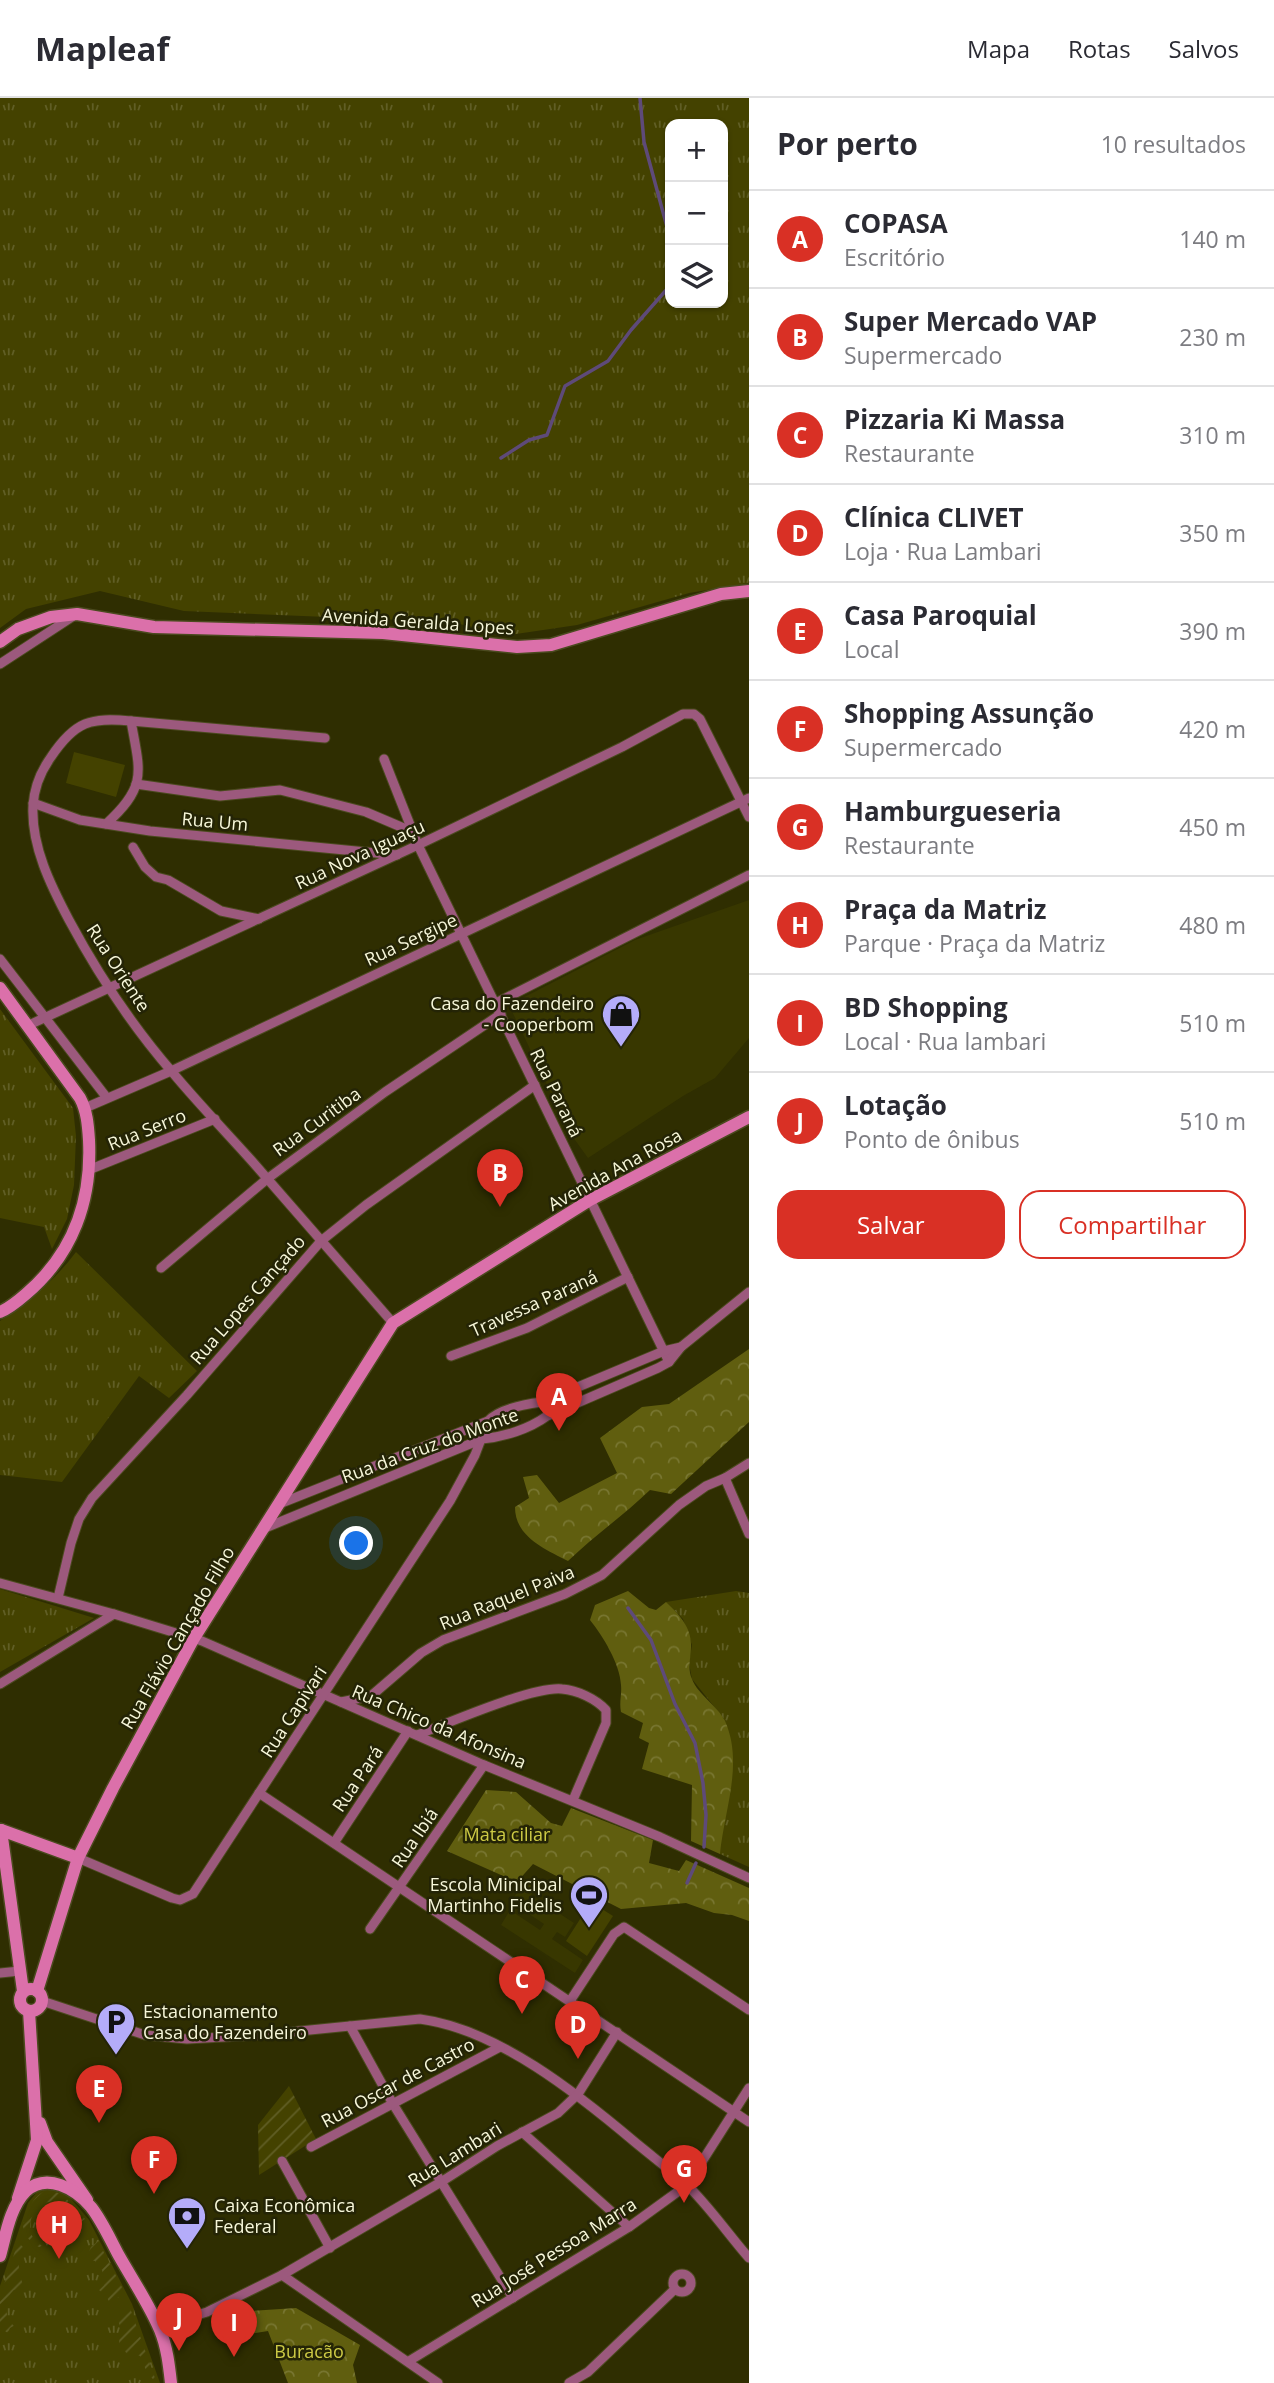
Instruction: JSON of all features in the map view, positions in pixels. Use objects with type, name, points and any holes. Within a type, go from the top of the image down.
[{"type":"main road","name":"Avenida Geralda Lopes","points":[[0,642],[18,629],[51,617],[77,614],[154,627],[383,633],[525,647],[551,645],[721,594],[749,591]]},
{"type":"main road","points":[[0,988],[29,1025],[85,1108],[90,1169],[84,1203],[66,1248],[47,1277],[8,1309],[0,1312]]},
{"type":"main road","name":"Avenida Ana Rosa","points":[[393,1323],[590,1200],[749,1117]]},
{"type":"main road","name":"Rua Flávio Cançado Filho","points":[[34,1994],[78,1858],[194,1638],[393,1323]]},
{"type":"main road","points":[[0,1827],[16,1837],[78,1858]]},
{"type":"main road","points":[[0,1827],[20,1971],[34,1994],[36,2010],[29,2011],[21,2005],[20,1998],[34,1994]]},
{"type":"main road","points":[[5,1854],[16,1837]]},
{"type":"main road","points":[[0,2256],[8,2211],[37,2145],[29,2011]]},
{"type":"main road","points":[[36,2111],[47,2141],[91,2206],[158,2327],[171,2379]]},
{"type":"main road","points":[[8,2211],[27,2190],[50,2182],[63,2186],[91,2206]]},
{"type":"street","points":[[0,664],[77,614]]},
{"type":"street","name":"Rua Nova Iguaçu","points":[[29,1025],[398,855],[689,713],[700,719],[745,800]]},
{"type":"street","name":"Rua Oriente","points":[[325,738],[104,718],[90,720],[56,749],[44,767],[33,803],[36,837],[56,895],[83,947],[110,989],[171,1071],[393,1323]]},
{"type":"street","points":[[106,824],[133,795],[136,785],[138,757],[131,721]]},
{"type":"street","name":"Rua Paraná","points":[[384,760],[418,845],[669,1362]]},
{"type":"street","points":[[136,785],[220,796],[281,789],[366,813],[413,832]]},
{"type":"street","points":[[745,800],[749,817]]},
{"type":"street","name":"Rua Sergipe","points":[[85,1108],[171,1071],[745,800]]},
{"type":"street","name":"Rua Um","points":[[33,803],[68,817],[181,835],[398,855]]},
{"type":"street","points":[[134,847],[145,867],[156,877],[168,880],[221,911],[261,919]]},
{"type":"street","points":[[496,1003],[749,875]]},
{"type":"street","points":[[0,958],[107,1098]]},
{"type":"street","name":"Rua Curitiba","points":[[162,1268],[267,1179],[385,1092],[501,1014]]},
{"type":"street","name":"Rua Lopes Cançado","points":[[58,1598],[79,1519],[92,1498],[187,1395],[321,1241],[366,1205],[535,1085]]},
{"type":"street","name":"Rua Serro","points":[[90,1169],[215,1119]]},
{"type":"street","name":"Travessa Paraná","points":[[451,1356],[527,1328],[628,1277]]},
{"type":"street","name":"Rua da Cruz do Monte","points":[[260,1530],[481,1440],[497,1438],[538,1422],[644,1376],[669,1362],[681,1347],[749,1293]]},
{"type":"street","name":"Rua da Cruz do Monte","points":[[277,1504],[493,1416],[553,1398],[664,1351],[681,1347]]},
{"type":"street","name":"Rua Capivari","points":[[78,1858],[180,1900],[187,1898],[200,1885],[450,1501],[466,1475],[488,1420]]},
{"type":"street","name":"Rua Raquel Paiva","points":[[340,1702],[371,1696],[421,1653],[443,1640],[565,1594],[602,1575],[679,1505],[706,1486],[749,1463]]},
{"type":"street","points":[[725,1478],[749,1534]]},
{"type":"street","name":"Rua Chico da Afonsina","points":[[0,1583],[194,1638],[749,1878]]},
{"type":"street","points":[[0,1684],[114,1614]]},
{"type":"street","points":[[412,1733],[553,1689],[569,1690],[591,1699],[606,1710],[606,1723],[573,1800]]},
{"type":"street","name":"Rua Pará","points":[[334,1843],[412,1733]]},
{"type":"street","name":"Rua Ibiá","points":[[370,1928],[484,1765]]},
{"type":"street","points":[[259,1794],[749,2122]]},
{"type":"street","points":[[570,2001],[621,1927],[637,1933],[749,2010]]},
{"type":"street","points":[[0,1973],[20,1971]]},
{"type":"street","points":[[34,1994],[145,2035],[160,2037],[187,2039],[420,2019],[439,2021],[466,2030],[578,2094],[687,2185],[749,2258]]},
{"type":"street","points":[[350,2026],[393,2104],[513,2298]]},
{"type":"street","name":"Rua Lambari","points":[[282,2276],[558,2113],[578,2094],[617,2032]]},
{"type":"street","name":"Rua Oscar de Castro","points":[[312,2147],[500,2048]]},
{"type":"street","name":"Rua José Pessoa Marra","points":[[409,2361],[629,2227],[687,2185],[749,2088]]},
{"type":"street","points":[[522,2132],[629,2227]]},
{"type":"street","points":[[282,2161],[330,2248]]},
{"type":"street","points":[[158,2327],[206,2312],[282,2276],[438,2383]]},
{"type":"street","points":[[569,2383],[587,2372],[675,2289]]},
{"type":"shaded area","points":[[749,900],[749,1038],[715,1078],[588,1158],[570,1133],[509,1005],[635,940]]},
{"type":"shaded area","points":[[525,1880],[536,1887],[531,1895],[574,1923],[565,1937],[557,1932],[552,1939],[583,1960],[575,1973],[501,1925],[510,1910],[540,1930],[544,1924],[511,1902]]},
{"type":"green space","points":[[0,98],[749,98],[749,583],[689,593],[577,625],[509,635],[451,622],[184,611],[100,591],[26,609],[0,628]]},
{"type":"green space","points":[[74,752],[125,765],[116,797],[66,783]]},
{"type":"green space","points":[[0,1009],[73,1108],[76,1136],[74,1185],[67,1219],[52,1249],[44,1227],[0,1218]]},
{"type":"green space","points":[[76,1252],[197,1371],[169,1398],[139,1376],[62,1482],[0,1475],[0,1321],[41,1290]]},
{"type":"green space","points":[[749,1349],[749,1422],[671,1494],[650,1490],[568,1561],[541,1547],[526,1534],[516,1517],[515,1507],[529,1498],[523,1477],[537,1475],[559,1503],[617,1473],[600,1438],[642,1407],[669,1404]]},
{"type":"green space","points":[[0,1589],[94,1618],[0,1672]]},
{"type":"green space","points":[[628,1591],[649,1608],[656,1610],[666,1602],[680,1617],[691,1640],[689,1667],[692,1679],[725,1721],[733,1754],[733,1770],[720,1854],[691,1841],[692,1785],[642,1769],[649,1743],[639,1738],[643,1723],[621,1712],[618,1668],[590,1620],[595,1605]]},
{"type":"green space","points":[[736,1591],[749,1593],[749,1867],[720,1854],[724,1719],[692,1679],[689,1663],[692,1645],[683,1619],[666,1602]]},
{"type":"green space","name":"Mata ciliar","points":[[486,1790],[516,1792],[551,1823],[562,1826],[571,1808],[653,1840],[649,1863],[679,1871],[686,1860],[749,1888],[749,1921],[686,1903],[621,1909],[533,1864],[517,1882],[447,1851]]},
{"type":"green space","name":"Escola Minicipal Martinho Fidelis","points":[[591,1902],[613,1916],[587,1956],[566,1941]]},
{"type":"green space","points":[[289,2086],[316,2139],[259,2175],[258,2125]]},
{"type":"green space","points":[[53,2187],[67,2194],[89,2220],[132,2304],[160,2383],[0,2383],[0,2286],[28,2203],[37,2192]]},
{"type":"green space","points":[[47,2190],[62,2194],[85,2219],[81,2222],[66,2205],[56,2201],[38,2208],[30,2224],[31,2233],[37,2242],[47,2248],[43,2248],[31,2242],[23,2226],[34,2200]]},
{"type":"green space","points":[[98,2241],[125,2293],[110,2303],[99,2290],[104,2285],[99,2280],[103,2275],[102,2270],[95,2269],[95,2261],[85,2260],[91,2247]]},
{"type":"green space","points":[[18,2242],[24,2248],[19,2268],[25,2289],[14,2290],[8,2298],[7,2313],[14,2326],[8,2333],[0,2328],[0,2297]]},
{"type":"green space","points":[[130,2308],[156,2381],[147,2373],[140,2356],[132,2353],[128,2355],[119,2344],[120,2327],[116,2312]]},
{"type":"green space","name":"Buracão","points":[[296,2308],[360,2345],[353,2365],[357,2383],[288,2383],[268,2331],[249,2334],[237,2312]]},
{"type":"waterway","points":[[640,98],[644,142],[665,220]]},
{"type":"waterway","points":[[501,458],[529,440],[547,435],[565,386],[608,361],[665,291]]},
{"type":"waterway","points":[[628,1608],[651,1640],[675,1704],[695,1743],[706,1815],[704,1847]]},
{"type":"waterway","points":[[687,1883],[696,1863]]},
{"type":"place","name":"Casa do Fazendeiro - Cooperbom","points":[[621,1048]]},
{"type":"place","name":"Super Mercado VAP","points":[[500,1207]]},
{"type":"place","name":"COPASA","points":[[559,1431]]},
{"type":"place","name":"Escola Minicipal Martinho Fidelis","points":[[589,1929]]},
{"type":"place","name":"Pizzaria Ki Massa","points":[[522,2014]]},
{"type":"place","name":"Estacionamento Casa do Fazendeiro","points":[[116,2056]]},
{"type":"place","name":"Clínica CLIVET","points":[[578,2059]]},
{"type":"place","name":"Casa Paroquial","points":[[99,2123]]},
{"type":"place","name":"Shopping Assunção","points":[[154,2194]]},
{"type":"place","name":"Hamburgueseria","points":[[684,2203]]},
{"type":"place","name":"Caixa Econômica Federal","points":[[187,2250]]},
{"type":"place","name":"Praça da Matriz","points":[[59,2259]]},
{"type":"place","name":"Lotação","points":[[179,2351]]},
{"type":"place","name":"BD Shopping","points":[[234,2357]]}]
